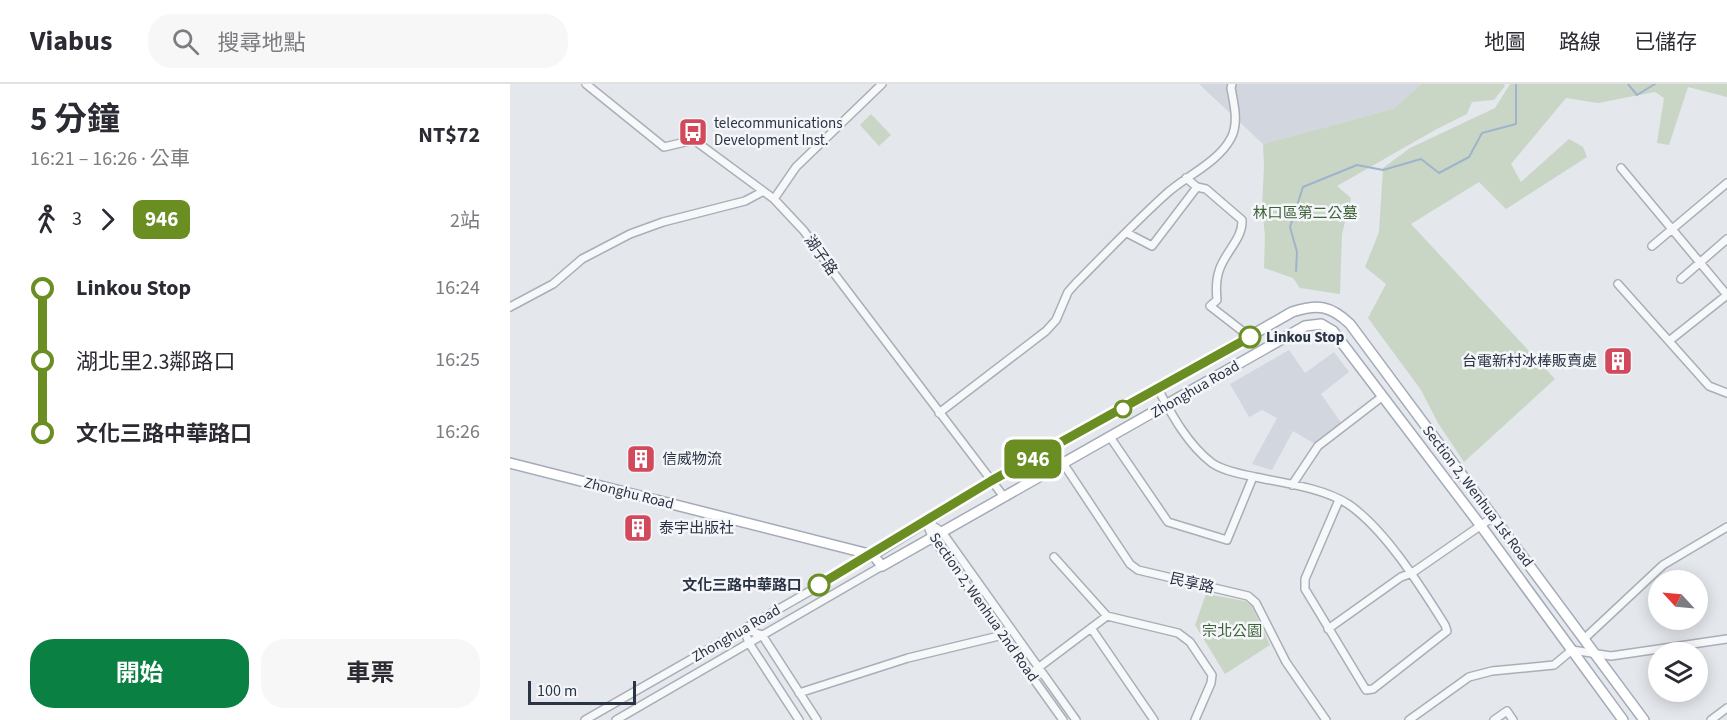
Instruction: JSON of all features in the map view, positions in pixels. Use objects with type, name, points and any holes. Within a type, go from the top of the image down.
[{"type":"main road","name":"Section 2, Wenhua 1st Road","points":[[1292,312],[1306,307],[1322,306],[1338,312],[1350,324],[1644,720]]},
{"type":"main road","name":"Zhonghua Road","points":[[873,555],[991,481],[1292,312]]},
{"type":"main road","name":"Section 2, Wenhua 1st Road","points":[[1305,326],[1321,324],[1333,331],[1481,526],[1623,720]]},
{"type":"main road","name":"Zhonghua Road","points":[[882,566],[1305,326]]},
{"type":"main road","name":"Zhonghu Road","points":[[510,463],[873,555]]},
{"type":"main road","points":[[873,555],[882,566]]},
{"type":"main road","points":[[1572,650],[1585,638]]},
{"type":"street","name":"湖子路","points":[[586,84],[664,147],[694,140],[774,199],[804,231],[1004,498]]},
{"type":"street","points":[[774,199],[796,168],[882,84]]},
{"type":"street","points":[[939,412],[1046,331],[1059,314],[1068,292],[1165,194],[1197,172],[1222,149],[1231,138],[1235,123],[1232,84]]},
{"type":"street","points":[[1621,168],[1727,295],[1669,341]]},
{"type":"street","points":[[1186,178],[1197,187],[1206,189],[1242,220],[1243,228],[1219,270],[1217,300],[1210,306],[1250,337]]},
{"type":"street","points":[[1652,246],[1727,183]]},
{"type":"street","points":[[1127,233],[1152,246],[1197,187]]},
{"type":"street","points":[[510,307],[553,284],[582,259],[630,234],[663,222],[745,201],[762,192]]},
{"type":"street","points":[[1681,279],[1727,239]]},
{"type":"street","points":[[1618,284],[1709,386],[1727,393]]},
{"type":"street","points":[[1158,389],[1184,432],[1214,465],[1339,500],[1364,515],[1412,573],[1447,631],[1372,689],[1366,690],[1305,589],[1305,579],[1339,500]]},
{"type":"street","points":[[1292,485],[1318,446],[1383,396]]},
{"type":"street","points":[[1110,437],[1168,522],[1227,540],[1253,477]]},
{"type":"street","name":"民享路","points":[[1053,448],[1130,564],[1138,570],[1248,596],[1256,603],[1286,662],[1326,720]]},
{"type":"street","points":[[1328,629],[1401,577],[1412,573],[1493,517]]},
{"type":"street","name":"Section 2, Wenhua 2nd Road","points":[[926,521],[942,532],[1076,720]]},
{"type":"street","name":"Section 2, Wenhua 2nd Road","points":[[926,521],[932,537],[1063,720]]},
{"type":"street","points":[[1585,638],[1664,565],[1727,527]]},
{"type":"street","name":"Zhonghua Road","points":[[585,720],[873,555]]},
{"type":"street","points":[[1054,557],[1107,616],[1178,633],[1190,642],[1212,675],[1211,683],[1195,720]]},
{"type":"street","name":"Zhonghua Road","points":[[616,720],[882,566]]},
{"type":"street","points":[[1030,674],[1107,616]]},
{"type":"street","points":[[1091,628],[1154,720]]},
{"type":"street","points":[[744,629],[762,635],[816,720]]},
{"type":"street","points":[[744,629],[749,643],[799,720]]},
{"type":"street","points":[[799,693],[908,658],[1003,635]]},
{"type":"street","points":[[1409,720],[1469,677],[1492,671],[1554,665],[1572,650],[1611,656],[1727,639]]},
{"type":"street","points":[[1711,720],[1727,708]]},
{"type":"street","points":[[1494,720],[1507,711],[1513,720]]},
{"type":"shaded area","points":[[1199,84],[1421,84],[1393,109],[1263,144]]},
{"type":"shaded area","points":[[1289,350],[1305,373],[1334,352],[1349,372],[1321,394],[1342,424],[1315,444],[1293,431],[1272,470],[1252,464],[1277,418],[1262,410],[1249,417],[1230,384]]},
{"type":"green space","name":"林口區第二公墓","points":[[1421,84],[1504,84],[1505,86],[1494,100],[1472,102],[1467,114],[1337,186],[1351,198],[1342,234],[1340,294],[1300,288],[1293,278],[1264,268],[1263,144],[1393,109]]},
{"type":"green space","points":[[1510,84],[1727,84],[1727,97],[1688,87],[1669,145],[1657,143],[1664,98],[1655,92],[1598,103],[1566,98],[1511,164],[1521,182],[1569,139],[1583,147],[1587,157],[1506,209],[1479,182],[1411,224],[1555,379],[1464,462],[1438,423],[1421,390],[1368,318],[1386,284],[1365,267],[1379,232],[1383,168],[1410,148],[1495,108]]},
{"type":"green space","points":[[871,114],[891,135],[879,146],[860,125]]},
{"type":"green space","name":"宗北公園","points":[[1206,594],[1245,601],[1252,606],[1270,645],[1225,674],[1195,625]]},
{"type":"waterway","points":[[1296,271],[1297,252],[1290,227],[1303,187],[1357,165],[1383,170],[1421,159],[1439,173],[1469,157],[1482,133],[1516,124],[1516,84]]},
{"type":"waterway","points":[[1628,84],[1637,95],[1655,84]]},
{"type":"bus line","name":"946","points":[[819,585],[873,555],[991,481],[1250,337]]},
{"type":"place","name":"telecommunications Development Inst.","points":[[693,132]]},
{"type":"place","name":"Linkou Stop","points":[[1250,337]]},
{"type":"place","name":"台電新村冰棒販賣處","points":[[1618,361]]},
{"type":"place","name":"信威物流","points":[[641,459]]},
{"type":"place","name":"泰宇出版社","points":[[638,528]]},
{"type":"place","name":"文化三路中華路口","points":[[819,585]]}]
